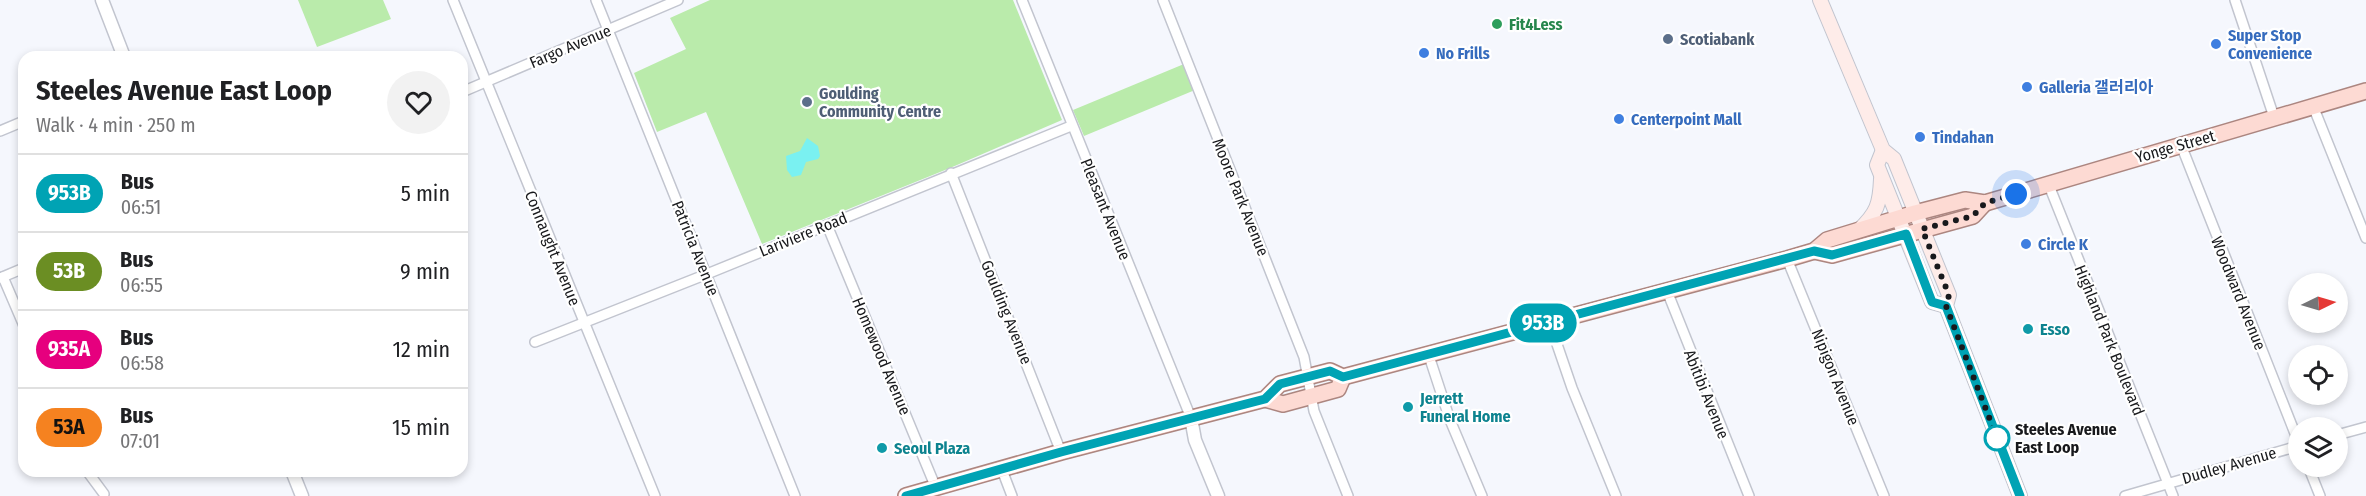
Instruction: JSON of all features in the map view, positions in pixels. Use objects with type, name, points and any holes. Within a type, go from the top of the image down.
[{"type":"main road","points":[[1820,0],[1883,150],[1894,159],[1949,295],[1946,306],[2020,496]]},
{"type":"main road","name":"Yonge Street","points":[[1265,399],[1280,384],[1330,371],[1343,377],[1428,352],[1787,259],[1814,251],[1827,240],[1915,213],[1965,200],[1985,203],[2366,91]]},
{"type":"main road","points":[[1883,150],[1877,165],[1932,302],[1946,306]]},
{"type":"main road","points":[[1859,231],[1876,211],[1880,198],[1881,174]]},
{"type":"main road","name":"Yonge Street","points":[[1814,251],[1832,255],[1973,216],[1985,203]]},
{"type":"main road","name":"Yonge Street","points":[[906,496],[1061,452],[1265,399],[1283,404],[1338,389],[1343,377]]},
{"type":"street","points":[[102,0],[122,51]]},
{"type":"street","name":"Connaught Avenue","points":[[453,0],[655,496]]},
{"type":"street","name":"Patricia Avenue","points":[[596,0],[795,496]]},
{"type":"street","name":"Fargo Avenue","points":[[468,90],[678,0]]},
{"type":"street","name":"Pleasant Avenue","points":[[1022,0],[1071,126],[1191,418]]},
{"type":"street","name":"Moore Park Avenue","points":[[1163,0],[1304,357],[1314,411],[1348,496]]},
{"type":"street","points":[[2235,0],[2274,117]]},
{"type":"street","points":[[2313,106],[2366,238]]},
{"type":"street","points":[[0,131],[18,124]]},
{"type":"street","name":"Lariviere Road","points":[[535,342],[1071,126]]},
{"type":"street","name":"Woodward Avenue","points":[[2181,145],[2289,417]]},
{"type":"street","name":"Goulding Avenue","points":[[951,173],[1061,452]]},
{"type":"street","name":"Highland Park Boulevard","points":[[2048,183],[2172,496]]},
{"type":"street","name":"Homewood Avenue","points":[[827,225],[936,488]]},
{"type":"street","name":"Nipigon Avenue","points":[[1787,259],[1884,496]]},
{"type":"street","points":[[18,270],[2,277],[18,313]]},
{"type":"street","name":"Abitibi Avenue","points":[[1666,291],[1749,496]]},
{"type":"street","points":[[1549,321],[1572,387],[1616,496]]},
{"type":"street","points":[[1428,352],[1450,420],[1482,496]]},
{"type":"street","points":[[1191,418],[1194,437],[1218,496]]},
{"type":"street","points":[[2348,432],[2366,428]]},
{"type":"street","name":"Dudley Avenue","points":[[2125,496],[2288,449]]},
{"type":"street","points":[[1002,470],[1012,496]]},
{"type":"street","points":[[91,477],[104,494]]},
{"type":"street","points":[[294,477],[302,496]]},
{"type":"street","points":[[2312,477],[2320,496]]},
{"type":"green space","points":[[298,0],[383,0],[391,19],[317,47]]},
{"type":"green space","points":[[710,0],[1013,0],[1062,120],[762,244],[706,112],[657,132],[634,73],[686,49],[670,18]]},
{"type":"green space","points":[[1184,64],[1195,90],[1084,136],[1073,110]]},
{"type":"water","points":[[807,138],[818,146],[820,156],[818,159],[806,162],[801,175],[792,177],[787,170],[786,156],[800,151]]},
{"type":"bus line","name":"953B","points":[[906,496],[1061,452],[1265,399],[1280,384],[1330,371],[1343,377],[1428,352],[1814,251],[1832,255],[1906,234],[1932,302],[1946,306],[2020,496]]},
{"type":"place","name":"Fit4Less","points":[[1497,24]]},
{"type":"place","name":"Scotiabank","points":[[1668,39]]},
{"type":"place","name":"Super Stop Convenience","points":[[2216,44]]},
{"type":"place","name":"No Frills","points":[[1424,53]]},
{"type":"place","name":"Galleria 갤러리아","points":[[2027,87]]},
{"type":"place","name":"Goulding Community Centre","points":[[807,102]]},
{"type":"place","name":"Centerpoint Mall","points":[[1619,119]]},
{"type":"place","name":"Tindahan","points":[[1920,137]]},
{"type":"place","name":"Circle K","points":[[2026,244]]},
{"type":"place","name":"Esso","points":[[2028,329]]},
{"type":"place","name":"Jerrett Funeral Home","points":[[1408,407]]},
{"type":"place","name":"Steeles Avenue East Loop","points":[[1997,438]]},
{"type":"place","name":"Seoul Plaza","points":[[882,448]]},
{"type":"route","points":[[1997,438],[1946,306],[1949,295],[1922,229],[1973,216],[1985,203],[2016,194]]}]
